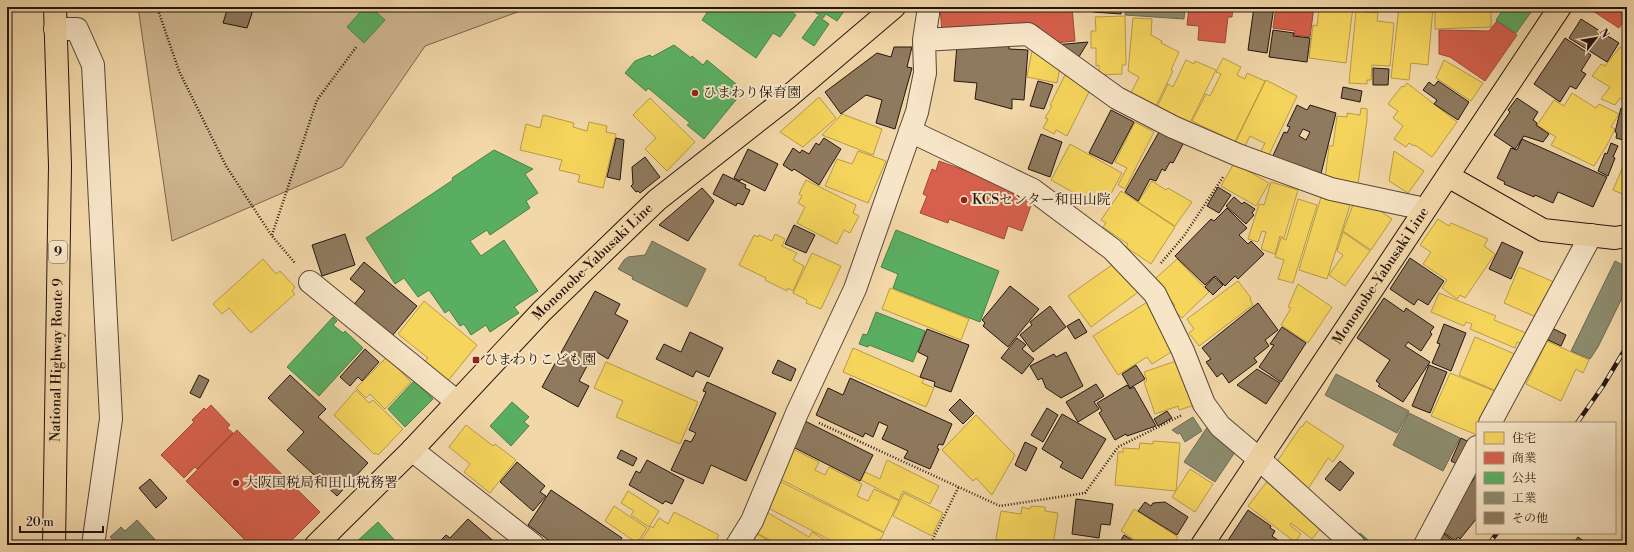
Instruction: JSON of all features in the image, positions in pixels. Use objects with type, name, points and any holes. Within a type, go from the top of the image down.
[{"type":"main road","name":"National Highway Route 9","points":[[54,545],[60,166],[55,7]]},
{"type":"main road","name":"Mononobe-Yabusaki Line","points":[[316,545],[412,450],[456,401],[542,311],[657,200],[787,98],[894,7]]},
{"type":"main road","name":"Mononobe-Yabusaki Line","points":[[1202,545],[1560,7]]},
{"type":"main road","points":[[1448,176],[1543,230],[1614,238],[1627,236]]},
{"type":"street","points":[[736,545],[752,521],[797,413],[855,289],[917,112],[925,73],[924,40],[929,7]]},
{"type":"street","points":[[55,29],[77,29],[93,65],[111,419],[93,545]]},
{"type":"street","points":[[924,40],[1028,34],[1117,98],[1173,126],[1238,155],[1331,189],[1425,209]]},
{"type":"street","points":[[910,131],[1033,190],[1112,249],[1155,294],[1183,351],[1204,404],[1220,426],[1259,459],[1354,545]]},
{"type":"street","points":[[1491,422],[1591,235]]},
{"type":"street","points":[[310,282],[456,401]]},
{"type":"street","points":[[412,450],[533,545]]},
{"type":"street","points":[[1425,545],[1476,450]]},
{"type":"path","points":[[157,7],[179,71],[223,159],[272,236],[310,282]]},
{"type":"path","points":[[272,236],[317,100],[357,46]]},
{"type":"path","points":[[1144,283],[1184,236],[1238,155]]},
{"type":"path","points":[[797,413],[1000,506],[1085,493],[1118,447],[1204,404]]},
{"type":"path","points":[[930,545],[959,486]]},
{"type":"shaded area","points":[[138,7],[531,7],[425,46],[342,167],[172,241]]},
{"type":"building: 住宅","points":[[1319,7],[1353,7],[1346,63],[1309,58],[1313,25],[1317,26]]},
{"type":"building: 住宅","points":[[1399,7],[1433,7],[1428,65],[1411,63],[1409,80],[1391,78]]},
{"type":"building: 住宅","points":[[1435,7],[1491,7],[1491,27],[1435,29]]},
{"type":"building: 住宅","points":[[1356,11],[1378,13],[1377,21],[1394,23],[1390,66],[1372,65],[1371,80],[1367,80],[1367,84],[1349,83]]},
{"type":"building: 住宅","points":[[1125,16],[1126,65],[1122,65],[1122,74],[1099,75],[1099,65],[1096,66],[1096,48],[1091,48],[1091,31],[1096,31],[1095,17]]},
{"type":"building: 住宅","points":[[1133,18],[1152,19],[1151,35],[1162,41],[1161,43],[1179,52],[1171,70],[1173,71],[1156,106],[1130,95],[1139,77],[1128,71]]},
{"type":"building: 住宅","points":[[1033,46],[1060,67],[1057,83],[1027,77]]},
{"type":"building: 住宅","points":[[1620,47],[1627,52],[1627,103],[1620,98],[1615,105],[1601,99],[1610,87],[1592,76],[1601,64],[1605,66]]},
{"type":"building: 住宅","points":[[1223,58],[1241,67],[1237,75],[1245,79],[1247,73],[1265,81],[1235,142],[1192,121],[1206,94],[1210,96],[1221,74],[1216,72]]},
{"type":"building: 住宅","points":[[1186,60],[1194,64],[1195,61],[1216,70],[1190,123],[1157,107],[1168,84],[1173,87]]},
{"type":"building: 住宅","points":[[1444,60],[1483,83],[1471,101],[1436,78]]},
{"type":"building: 住宅","points":[[1065,75],[1091,88],[1067,136],[1056,130],[1054,134],[1043,128],[1048,119],[1045,118],[1052,106],[1050,105]]},
{"type":"building: 住宅","points":[[1266,80],[1297,96],[1267,159],[1259,155],[1265,143],[1250,136],[1244,148],[1235,143]]},
{"type":"building: 住宅","points":[[1407,83],[1457,122],[1432,157],[1415,145],[1414,146],[1409,143],[1406,147],[1394,139],[1403,126],[1393,118],[1398,111],[1388,104],[1402,86],[1404,87]]},
{"type":"building: 住宅","points":[[1572,93],[1596,108],[1599,104],[1619,114],[1611,127],[1615,129],[1594,166],[1551,145],[1556,137],[1537,125],[1554,100],[1564,106]]},
{"type":"building: 住宅","points":[[819,97],[836,118],[803,147],[780,132]]},
{"type":"building: 住宅","points":[[650,98],[695,142],[667,171],[645,149],[656,138],[633,115]]},
{"type":"building: 住宅","points":[[1361,108],[1367,109],[1367,120],[1358,184],[1325,179],[1329,146],[1333,146],[1337,116],[1347,117],[1347,113],[1360,115]]},
{"type":"building: 住宅","points":[[842,114],[882,129],[873,155],[822,135]]},
{"type":"building: 住宅","points":[[543,115],[574,123],[573,127],[587,131],[589,122],[607,126],[606,132],[616,134],[603,188],[578,182],[580,175],[559,170],[562,160],[520,150],[526,124],[540,128]]},
{"type":"building: 住宅","points":[[1135,122],[1154,132],[1125,189],[1118,185],[1127,168],[1115,162]]},
{"type":"building: 住宅","points":[[1070,144],[1122,173],[1105,205],[1087,195],[1085,199],[1051,180]]},
{"type":"building: 住宅","points":[[858,151],[886,161],[868,203],[825,186],[837,159],[852,164]]},
{"type":"building: 住宅","points":[[1394,151],[1424,171],[1408,193],[1389,181]]},
{"type":"building: 住宅","points":[[1627,157],[1627,196],[1613,190]]},
{"type":"building: 住宅","points":[[1234,163],[1269,183],[1256,206],[1221,186]]},
{"type":"building: 住宅","points":[[806,180],[856,205],[853,213],[859,216],[850,233],[844,230],[837,244],[797,223],[805,207],[798,203],[802,196],[799,194]]},
{"type":"building: 住宅","points":[[1152,181],[1166,190],[1168,188],[1192,202],[1175,226],[1138,202]]},
{"type":"building: 住宅","points":[[1271,182],[1298,190],[1284,238],[1280,236],[1275,254],[1261,249],[1266,232],[1262,231],[1258,242],[1248,239],[1259,204],[1264,205]]},
{"type":"building: 住宅","points":[[1121,191],[1175,227],[1151,264],[1126,247],[1128,244],[1103,227],[1106,223],[1101,220]]},
{"type":"building: 住宅","points":[[1321,197],[1350,205],[1327,279],[1299,270]]},
{"type":"building: 住宅","points":[[1298,199],[1317,205],[1293,283],[1278,279],[1284,260],[1275,257],[1281,238],[1286,240]]},
{"type":"building: 住宅","points":[[1354,202],[1370,204],[1392,219],[1371,250],[1343,231]]},
{"type":"building: 住宅","points":[[1438,219],[1449,226],[1451,223],[1488,239],[1484,246],[1495,254],[1465,298],[1460,295],[1457,299],[1442,288],[1447,280],[1423,264],[1431,252],[1420,245]]},
{"type":"building: 住宅","points":[[1343,232],[1370,251],[1345,286],[1329,275],[1343,255],[1337,251]]},
{"type":"building: 住宅","points":[[775,234],[785,239],[782,246],[797,253],[793,260],[804,266],[793,291],[788,288],[787,291],[765,280],[766,278],[739,265],[754,235],[758,237],[759,235],[772,241]]},
{"type":"building: 住宅","points":[[812,253],[841,266],[821,309],[806,303],[807,300],[793,293]]},
{"type":"building: 住宅","points":[[263,259],[276,274],[280,271],[295,287],[292,291],[295,294],[251,333],[229,308],[222,314],[213,304]]},
{"type":"building: 住宅","points":[[1177,259],[1209,292],[1182,318],[1172,308],[1175,305],[1163,292],[1165,290],[1155,279]]},
{"type":"building: 住宅","points":[[1119,260],[1141,290],[1091,327],[1068,296]]},
{"type":"building: 住宅","points":[[1519,267],[1554,282],[1536,317],[1504,303]]},
{"type":"building: 住宅","points":[[1238,281],[1251,298],[1250,299],[1253,305],[1199,346],[1189,333],[1194,329],[1187,319]]},
{"type":"building: 住宅","points":[[1298,284],[1332,307],[1308,343],[1281,325],[1291,308],[1288,307]]},
{"type":"building: 住宅","points":[[890,288],[969,319],[961,340],[882,309]]},
{"type":"building: 住宅","points":[[1439,293],[1496,316],[1494,320],[1526,333],[1522,344],[1517,342],[1515,348],[1470,329],[1472,324],[1466,322],[1464,326],[1431,312]]},
{"type":"building: 住宅","points":[[424,301],[477,345],[447,382],[424,362],[428,358],[398,334]]},
{"type":"building: 住宅","points":[[1149,301],[1176,349],[1152,364],[1147,357],[1118,375],[1093,336]]},
{"type":"building: 住宅","points":[[1475,337],[1517,355],[1501,393],[1459,375]]},
{"type":"building: 住宅","points":[[1547,341],[1589,360],[1583,373],[1576,369],[1561,401],[1526,384]]},
{"type":"building: 住宅","points":[[853,348],[924,379],[922,383],[934,388],[926,407],[843,372]]},
{"type":"building: 住宅","points":[[387,357],[411,382],[385,409],[370,394],[366,398],[356,388]]},
{"type":"building: 住宅","points":[[1179,360],[1195,405],[1179,410],[1178,406],[1155,414],[1144,382],[1147,381],[1144,372]]},
{"type":"building: 住宅","points":[[606,362],[698,402],[680,444],[616,417],[623,401],[594,388]]},
{"type":"building: 住宅","points":[[1450,373],[1502,394],[1483,422],[1476,422],[1476,435],[1431,416]]},
{"type":"building: 住宅","points":[[356,390],[369,403],[373,400],[403,429],[378,455],[376,453],[374,454],[334,415]]},
{"type":"building: 住宅","points":[[976,415],[1015,455],[992,495],[976,478],[973,481],[942,450]]},
{"type":"building: 住宅","points":[[1306,421],[1344,446],[1333,462],[1328,458],[1308,489],[1289,477],[1291,473],[1276,463]]},
{"type":"building: 住宅","points":[[466,425],[493,446],[495,444],[516,460],[490,493],[464,472],[470,464],[449,447]]},
{"type":"building: 住宅","points":[[1153,441],[1180,443],[1176,491],[1115,485],[1118,452],[1123,452],[1123,448],[1139,449],[1140,443],[1153,444]]},
{"type":"building: 住宅","points":[[793,449],[819,462],[815,470],[825,475],[829,467],[862,484],[857,496],[868,501],[874,489],[899,501],[884,532],[778,478]]},
{"type":"building: 住宅","points":[[887,460],[939,486],[930,504],[903,491],[899,500],[861,480],[865,472],[880,479]]},
{"type":"building: 住宅","points":[[1190,469],[1213,484],[1195,512],[1172,497]]},
{"type":"building: 住宅","points":[[1269,479],[1324,524],[1312,539],[1291,523],[1290,525],[1301,534],[1295,542],[1248,506]]},
{"type":"building: 住宅","points":[[777,480],[884,533],[880,540],[877,539],[874,545],[840,545],[764,506]]},
{"type":"building: 住宅","points":[[628,491],[659,511],[649,527],[631,515],[634,511],[621,503]]},
{"type":"building: 住宅","points":[[904,493],[943,513],[932,536],[893,516]]},
{"type":"building: 住宅","points":[[614,506],[647,528],[637,543],[605,521]]},
{"type":"building: 住宅","points":[[1031,506],[1045,507],[1045,511],[1058,513],[1053,545],[991,545],[992,543],[995,544],[1001,511],[1021,514],[1022,507],[1030,509]]},
{"type":"building: 住宅","points":[[1134,509],[1178,537],[1173,545],[1142,545],[1121,531]]},
{"type":"building: 住宅","points":[[765,511],[809,537],[812,532],[833,545],[778,545],[754,531]]},
{"type":"building: 住宅","points":[[674,512],[719,535],[714,545],[642,545],[639,543],[651,526],[653,528],[659,518],[668,524]]},
{"type":"building: 住宅","points":[[751,531],[759,535],[776,545],[743,545]]},
{"type":"building: 商業","points":[[940,7],[1072,7],[1075,41],[1055,43],[1040,31],[1039,27],[942,32]]},
{"type":"building: 商業","points":[[1189,7],[1233,7],[1232,17],[1228,17],[1225,43],[1198,40],[1199,26],[1187,25]]},
{"type":"building: 商業","points":[[1276,7],[1314,7],[1310,37],[1294,35],[1295,31],[1273,28]]},
{"type":"building: 商業","points":[[1587,7],[1627,7],[1627,16],[1619,28]]},
{"type":"building: 商業","points":[[1497,21],[1517,35],[1485,81],[1450,57],[1439,54],[1439,30],[1489,31]]},
{"type":"building: 商業","points":[[939,161],[972,173],[973,171],[1034,197],[1022,231],[1008,226],[1004,239],[949,219],[948,223],[920,213],[927,196],[923,194],[932,169],[936,171]]},
{"type":"building: 商業","points":[[211,405],[230,425],[227,428],[233,433],[197,469],[195,467],[184,478],[161,455],[194,422],[192,420],[204,408],[206,410]]},
{"type":"building: 商業","points":[[237,430],[320,512],[287,545],[250,545],[186,481]]},
{"type":"building: 公共","points":[[365,7],[370,7],[385,20],[364,43],[347,27]]},
{"type":"building: 公共","points":[[711,7],[792,7],[789,10],[796,15],[780,37],[773,33],[756,58],[702,20]]},
{"type":"building: 公共","points":[[815,7],[847,7],[837,21],[826,14],[823,18],[812,10]]},
{"type":"building: 公共","points":[[1505,7],[1534,8],[1516,33],[1496,20]]},
{"type":"building: 公共","points":[[818,16],[829,24],[814,46],[802,38]]},
{"type":"building: 公共","points":[[674,45],[703,65],[707,60],[736,84],[732,89],[740,95],[704,139],[687,125],[690,123],[648,88],[646,91],[625,73],[635,61],[650,55],[652,57]]},
{"type":"building: 公共","points":[[494,150],[533,169],[525,174],[538,193],[526,201],[530,208],[490,235],[487,230],[470,241],[481,256],[504,240],[538,291],[514,307],[519,313],[490,332],[486,325],[471,335],[464,324],[460,326],[449,310],[445,313],[429,290],[418,297],[404,278],[395,284],[366,238],[453,180],[452,178]]},
{"type":"building: 公共","points":[[896,230],[999,271],[980,322],[893,288],[898,274],[881,267]]},
{"type":"building: 公共","points":[[876,312],[925,331],[913,362],[869,345],[868,347],[859,344],[863,334],[867,335]]},
{"type":"building: 公共","points":[[333,317],[337,321],[333,325],[343,333],[345,331],[363,348],[319,396],[287,367]]},
{"type":"building: 公共","points":[[414,381],[433,399],[405,427],[388,409]]},
{"type":"building: 公共","points":[[512,402],[529,417],[524,422],[529,426],[511,446],[490,426]]},
{"type":"building: 公共","points":[[378,522],[399,545],[353,545]]},
{"type":"building: 公共","points":[[1360,533],[1374,545],[1357,545],[1353,542]]},
{"type":"building: 工業","points":[[1126,7],[1185,7],[1184,19],[1125,15]]},
{"type":"building: 工業","points":[[652,241],[706,269],[687,307],[632,279],[633,277],[618,269],[628,257],[645,255]]},
{"type":"building: 工業","points":[[1615,261],[1627,267],[1627,288],[1598,347],[1590,359],[1571,351]]},
{"type":"building: 工業","points":[[1336,374],[1409,411],[1397,433],[1325,395]]},
{"type":"building: 工業","points":[[1409,413],[1460,438],[1443,471],[1393,445]]},
{"type":"building: 工業","points":[[1193,417],[1202,431],[1185,442],[1180,433],[1178,434],[1172,430]]},
{"type":"building: 工業","points":[[1208,426],[1241,443],[1215,482],[1184,462]]},
{"type":"building: 工業","points":[[137,520],[160,545],[118,545],[110,537],[121,527],[125,531]]},
{"type":"building: その他","points":[[228,7],[254,7],[247,28],[223,23]]},
{"type":"building: その他","points":[[1093,7],[1122,7],[1121,14],[1093,12]]},
{"type":"building: その他","points":[[1254,7],[1274,7],[1267,53],[1248,50]]},
{"type":"building: その他","points":[[1581,19],[1619,43],[1607,62],[1569,38]]},
{"type":"building: その他","points":[[1273,30],[1294,33],[1293,36],[1310,38],[1307,62],[1269,57]]},
{"type":"building: その他","points":[[1565,38],[1591,55],[1581,71],[1586,74],[1576,89],[1570,86],[1560,102],[1534,84]]},
{"type":"building: その他","points":[[1088,42],[1077,60],[1055,45]]},
{"type":"building: その他","points":[[1009,44],[1009,49],[1028,50],[1024,100],[1012,99],[1012,109],[975,99],[977,83],[954,81],[957,45]]},
{"type":"building: その他","points":[[894,47],[912,47],[907,67],[912,68],[895,129],[876,123],[882,100],[866,95],[841,114],[825,92],[877,53],[891,57]]},
{"type":"building: その他","points":[[1373,68],[1389,69],[1388,85],[1373,85]]},
{"type":"building: その他","points":[[1038,81],[1053,85],[1044,109],[1030,106]]},
{"type":"building: その他","points":[[1438,81],[1469,102],[1458,120],[1434,104],[1437,100],[1423,90],[1429,82],[1434,86]]},
{"type":"building: その他","points":[[1343,87],[1362,91],[1360,102],[1341,98]]},
{"type":"building: その他","points":[[1517,98],[1538,112],[1533,120],[1537,123],[1536,125],[1549,134],[1543,142],[1524,136],[1515,149],[1494,135],[1510,112],[1508,110]]},
{"type":"building: その他","points":[[1297,105],[1307,110],[1310,105],[1336,113],[1320,178],[1271,160],[1284,132],[1287,133],[1290,127],[1287,126]],"holes":[[[1303,129],[1310,132],[1306,140],[1299,136]]]},
{"type":"building: その他","points":[[1621,108],[1627,109],[1627,141],[1616,138],[1617,133],[1615,132]]},
{"type":"building: その他","points":[[1111,110],[1134,122],[1112,164],[1089,153]]},
{"type":"building: その他","points":[[1159,132],[1183,144],[1173,163],[1170,162],[1165,171],[1162,169],[1156,181],[1150,179],[1138,201],[1125,192]]},
{"type":"building: その他","points":[[1041,134],[1062,142],[1050,177],[1028,169]]},
{"type":"building: その他","points":[[616,138],[624,140],[620,180],[607,177]]},
{"type":"building: その他","points":[[824,138],[841,149],[819,185],[794,169],[792,171],[783,165],[793,148],[800,153],[802,150],[809,154],[816,143],[819,145]]},
{"type":"building: その他","points":[[1522,139],[1607,177],[1593,207],[1558,192],[1553,203],[1535,195],[1534,197],[1504,184],[1505,182],[1497,178],[1511,148],[1517,150]]},
{"type":"building: その他","points":[[1611,143],[1618,146],[1613,157],[1615,158],[1608,176],[1598,171],[1605,153],[1607,154]]},
{"type":"building: その他","points":[[748,149],[778,164],[765,191],[741,179],[740,181],[734,178]]},
{"type":"building: その他","points":[[645,157],[660,177],[640,193],[638,191],[636,192],[631,186],[633,184],[632,167]]},
{"type":"building: その他","points":[[723,174],[746,185],[745,188],[750,190],[743,205],[737,203],[736,206],[713,194]]},
{"type":"building: その他","points":[[1218,187],[1231,195],[1219,213],[1207,206]]},
{"type":"building: その他","points":[[702,188],[714,201],[688,241],[659,225]]},
{"type":"building: その他","points":[[1234,197],[1242,204],[1244,202],[1255,209],[1252,213],[1254,215],[1246,224],[1226,206]]},
{"type":"building: その他","points":[[1227,208],[1247,228],[1239,235],[1248,244],[1251,241],[1264,254],[1238,279],[1235,276],[1225,286],[1215,276],[1205,285],[1175,256],[1211,219],[1214,221]]},
{"type":"building: その他","points":[[794,225],[815,235],[806,253],[785,244]]},
{"type":"building: その他","points":[[345,234],[355,265],[322,276],[312,245]]},
{"type":"building: その他","points":[[1502,242],[1523,252],[1511,279],[1489,269]]},
{"type":"building: その他","points":[[1410,258],[1444,281],[1428,305],[1418,299],[1414,305],[1390,289]]},
{"type":"building: その他","points":[[364,262],[417,306],[392,336],[352,307],[365,291],[350,279]]},
{"type":"building: その他","points":[[1214,277],[1223,285],[1213,295],[1205,287]]},
{"type":"building: その他","points":[[1010,286],[1039,309],[1008,347],[983,326],[985,323],[982,320]]},
{"type":"building: その他","points":[[595,291],[620,304],[615,314],[628,321],[608,359],[595,351],[579,381],[589,386],[578,407],[542,387]]},
{"type":"building: その他","points":[[1384,298],[1404,312],[1406,308],[1434,327],[1430,332],[1432,334],[1421,351],[1408,342],[1405,346],[1430,362],[1403,402],[1378,386],[1380,384],[1376,381],[1390,360],[1357,338]]},
{"type":"building: その他","points":[[1258,303],[1278,330],[1265,340],[1269,346],[1254,358],[1257,362],[1229,383],[1222,373],[1217,377],[1206,362],[1211,359],[1202,348]]},
{"type":"building: その他","points":[[1050,306],[1066,327],[1033,352],[1020,335],[1032,325],[1030,322]]},
{"type":"building: その他","points":[[1079,319],[1087,332],[1075,339],[1067,326]]},
{"type":"building: その他","points":[[1444,324],[1466,333],[1451,371],[1432,363],[1440,344],[1437,343]]},
{"type":"building: その他","points":[[1282,327],[1306,343],[1281,382],[1259,367],[1274,345],[1270,344]]},
{"type":"building: その他","points":[[1552,328],[1566,335],[1561,346],[1546,339]]},
{"type":"building: その他","points":[[927,329],[969,345],[951,392],[934,386],[935,382],[920,377],[928,357],[918,352]]},
{"type":"building: その他","points":[[690,332],[723,348],[709,377],[696,371],[693,377],[656,359],[664,344],[681,352]]},
{"type":"building: その他","points":[[1017,338],[1026,345],[1022,349],[1034,359],[1022,374],[1001,358]]},
{"type":"building: その他","points":[[365,349],[379,362],[362,381],[358,377],[350,386],[340,377]]},
{"type":"building: その他","points":[[1066,352],[1083,386],[1061,398],[1046,388],[1042,378],[1038,380],[1030,366],[1054,354],[1056,357]]},
{"type":"building: その他","points":[[778,360],[796,369],[791,381],[772,373]]},
{"type":"building: その他","points":[[1136,365],[1145,379],[1130,388],[1122,374]]},
{"type":"building: その他","points":[[1429,365],[1447,372],[1430,413],[1412,406]]},
{"type":"building: その他","points":[[1257,369],[1280,383],[1266,404],[1237,385]]},
{"type":"building: その他","points":[[199,375],[209,380],[200,398],[190,393]]},
{"type":"building: その他","points":[[290,375],[326,409],[318,417],[368,463],[337,496],[287,450],[304,432],[268,398]]},
{"type":"building: その他","points":[[850,378],[952,424],[943,445],[939,444],[937,448],[939,449],[930,469],[904,458],[908,451],[882,439],[888,426],[879,422],[873,437],[865,433],[863,437],[816,415],[828,388],[843,395]]},
{"type":"building: その他","points":[[707,382],[776,413],[746,481],[711,465],[703,484],[671,470],[685,440],[691,442],[696,433],[689,430],[706,392],[703,391]]},
{"type":"building: その他","points":[[1096,384],[1104,396],[1094,402],[1099,409],[1078,422],[1066,402]]},
{"type":"building: その他","points":[[1127,385],[1130,389],[1134,387],[1156,426],[1127,436],[1126,434],[1115,440],[1099,413],[1102,411],[1097,403]]},
{"type":"building: その他","points":[[960,399],[974,413],[963,424],[949,410]]},
{"type":"building: その他","points":[[1047,408],[1058,415],[1043,442],[1031,435]]},
{"type":"building: その他","points":[[1167,411],[1172,418],[1158,426],[1154,419]]},
{"type":"building: その他","points":[[1062,414],[1106,439],[1082,479],[1060,467],[1063,462],[1042,449]]},
{"type":"building: その他","points":[[805,421],[873,455],[860,481],[793,447]]},
{"type":"building: その他","points":[[1461,438],[1469,442],[1459,465],[1451,461]]},
{"type":"building: その他","points":[[1025,442],[1037,448],[1026,471],[1015,465]]},
{"type":"building: その他","points":[[621,450],[637,458],[633,466],[617,458]]},
{"type":"building: その他","points":[[647,460],[684,480],[672,504],[665,501],[663,504],[629,485],[636,471],[640,473]]},
{"type":"building: その他","points":[[1340,461],[1354,473],[1340,491],[1325,479]]},
{"type":"building: その他","points":[[517,462],[545,486],[540,492],[546,496],[533,511],[500,482]]},
{"type":"building: その他","points":[[1476,476],[1476,519],[1460,539],[1458,537],[1455,541],[1443,532],[1463,493]]},
{"type":"building: その他","points":[[150,479],[167,498],[156,508],[139,488]]},
{"type":"building: その他","points":[[551,490],[622,538],[617,545],[555,545],[528,525]]},
{"type":"building: その他","points":[[1076,499],[1113,504],[1110,525],[1101,524],[1099,538],[1072,534]]},
{"type":"building: その他","points":[[1145,502],[1151,506],[1153,503],[1165,502],[1188,517],[1177,535],[1138,511]]},
{"type":"building: その他","points":[[1248,510],[1271,526],[1270,528],[1275,531],[1272,536],[1285,545],[1225,545]]},
{"type":"building: その他","points":[[468,519],[498,545],[436,545],[446,535],[450,538]]},
{"type":"building: その他","points":[[1444,534],[1456,544],[1456,545],[1435,545]]},
{"type":"building: その他","points":[[1124,535],[1140,545],[1118,545]]},
{"type":"building: その他","points":[[1578,537],[1589,545],[1572,545]]},
{"type":"railway","points":[[1578,422],[1603,386],[1627,346]]},
{"type":"railway","points":[[1488,545],[1496,534]]},
{"type":"place","name":"ひまわり保育園","points":[[695,93]]},
{"type":"place","name":"KCSセンター和田山院","points":[[964,200]]},
{"type":"place","name":"ひまわりこども園","points":[[476,360]]},
{"type":"place","name":"大阪国税局和田山税務署","points":[[236,483]]}]
